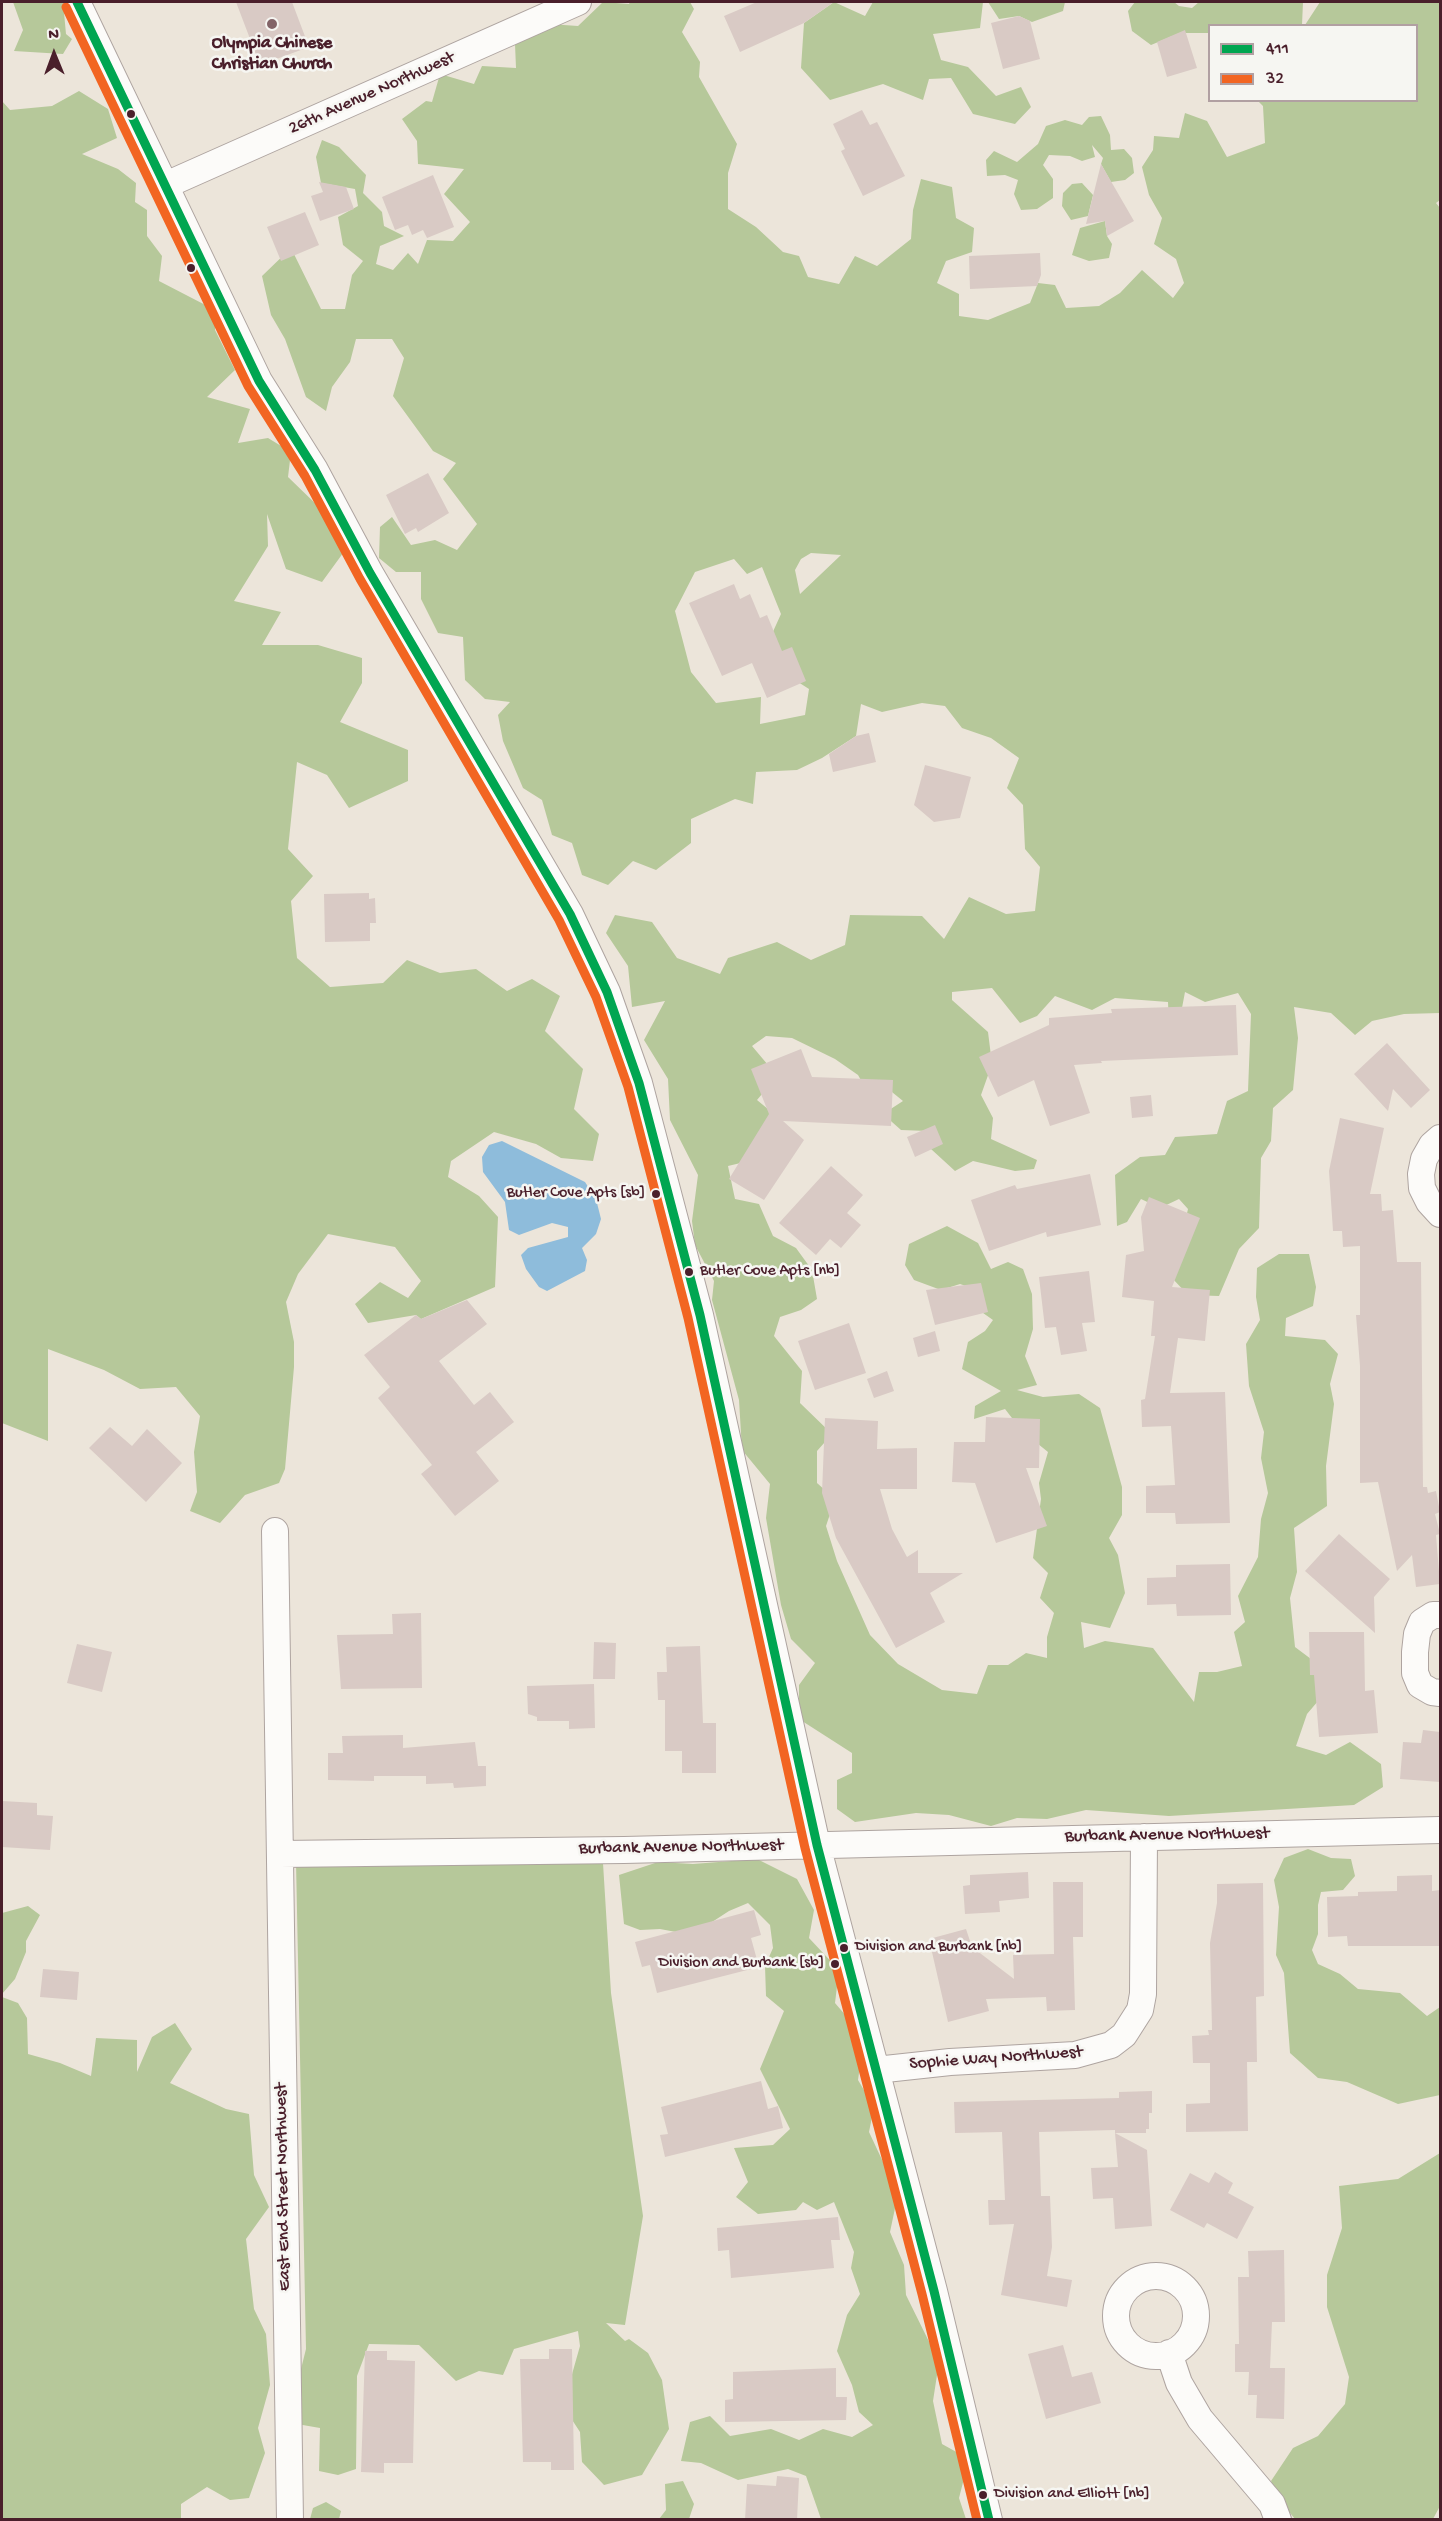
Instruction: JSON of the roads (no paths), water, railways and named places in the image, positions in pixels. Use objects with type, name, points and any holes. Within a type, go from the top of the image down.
[{"type":"street","points":[[77,2],[259,381],[315,470],[370,573],[570,914],[607,992],[639,1083],[700,1316],[817,1845],[934,2290],[989,2520]]},
{"type":"street","name":"26th Avenue Northwest","points":[[166,185],[578,2]]},
{"type":"street","points":[[1440,1138],[1432,1145],[1424,1159],[1421,1174],[1422,1188],[1429,1202],[1440,1214]]},
{"type":"street","points":[[275,1531],[280,1854]]},
{"type":"street","points":[[1440,1615],[1422,1622],[1417,1634],[1415,1652],[1415,1673],[1420,1685],[1432,1692],[1440,1693]]},
{"type":"street","name":"Burbank Avenue Northwest","points":[[280,1854],[817,1845],[1440,1830]]},
{"type":"street","name":"Sophie Way Northwest","points":[[876,2070],[950,2062],[1075,2055],[1111,2045],[1124,2035],[1140,2010],[1143,1994],[1144,1837]]},
{"type":"street","name":"East End Street Northwest","points":[[280,1854],[290,2520]]},
{"type":"street","points":[[1169,2353],[1179,2383],[1200,2419],[1272,2504],[1278,2520]]},
{"type":"water","points":[[502,1141],[585,1182],[596,1199],[601,1219],[596,1234],[582,1248],[587,1260],[585,1271],[547,1291],[539,1287],[526,1269],[521,1255],[528,1248],[568,1237],[568,1227],[552,1223],[519,1235],[509,1230],[505,1202],[483,1172],[482,1157],[489,1145]]},
{"type":"place","name":"Olympia Chinese Christian Church","points":[[272,24]]},
{"type":"place","name":"Butler Cove Apts [sb]","points":[[656,1194]]},
{"type":"place","name":"Butler Cove Apts [nb]","points":[[689,1272]]},
{"type":"place","name":"Division and Burbank [nb]","points":[[844,1948]]},
{"type":"place","name":"Division and Burbank [sb]","points":[[835,1964]]},
{"type":"place","name":"Division and Elliott [nb]","points":[[983,2495]]}]
